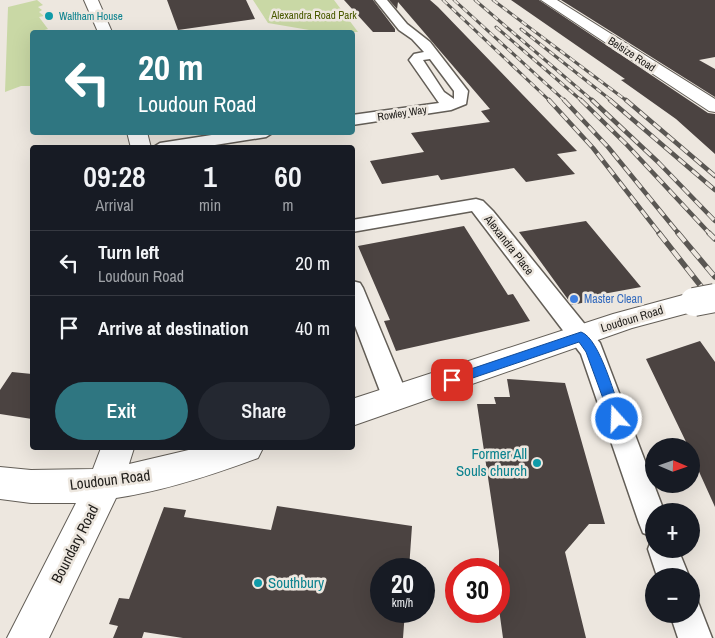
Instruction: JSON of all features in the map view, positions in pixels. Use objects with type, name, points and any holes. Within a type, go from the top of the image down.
[{"type":"street","points":[[91,0],[104,30]]},
{"type":"street","name":"Rowley Way","points":[[355,120],[450,106],[461,101],[461,91],[422,42],[408,28],[403,27],[381,0]]},
{"type":"street","name":"Belsize Road","points":[[548,0],[715,107]]},
{"type":"street","points":[[180,145],[246,135]]},
{"type":"street","name":"Alexandra Place","points":[[355,225],[476,205],[486,215],[581,336]]},
{"type":"street","points":[[355,296],[396,399]]},
{"type":"street","name":"Loudoun Road","points":[[355,412],[623,321],[680,304],[705,300]]},
{"type":"street","points":[[581,336],[592,350],[647,503]]},
{"type":"street","name":"Boundary Road","points":[[28,638],[105,483],[117,450]]},
{"type":"street","name":"Loudoun Road","points":[[0,483],[53,487],[136,480],[240,450]]},
{"type":"street","points":[[689,623],[694,638]]},
{"type":"green space","points":[[37,0],[43,5],[38,7],[42,10],[39,12],[44,16],[39,17],[48,29],[30,30],[30,86],[21,86],[5,92],[8,7]]},
{"type":"green space","name":"Alexandra Road Park","points":[[253,0],[334,0],[358,32],[355,32],[355,30],[309,30],[268,23]]},
{"type":"building","points":[[167,0],[246,0],[255,19],[178,30]]},
{"type":"building","points":[[344,0],[373,0],[395,29],[395,32],[373,32]]},
{"type":"building","points":[[389,0],[430,0],[438,7],[577,151],[557,154],[575,174],[526,182],[514,168],[441,180],[438,175],[382,184],[370,161],[424,152],[411,133],[490,122],[481,111],[490,109],[398,2],[397,9]]},
{"type":"building","points":[[511,0],[539,0],[708,113],[715,114],[715,154],[676,119],[621,80],[625,79]]},
{"type":"building","points":[[561,0],[715,0],[715,57],[699,60],[715,69],[715,97]]},
{"type":"building","points":[[586,221],[641,287],[603,294],[605,298],[572,305],[519,232]]},
{"type":"building","points":[[464,226],[508,295],[513,294],[530,321],[396,351],[384,321],[390,320],[358,246]]},
{"type":"building","points":[[700,341],[715,362],[715,507],[700,474],[700,438],[684,438],[646,359]]},
{"type":"building","points":[[12,372],[30,374],[30,419],[0,414],[0,390]]},
{"type":"building","name":"Former All Souls church","points":[[507,379],[565,383],[605,524],[589,524],[565,552],[586,638],[503,638],[501,623],[510,623],[510,558],[499,558],[477,404],[496,404],[494,397],[510,397]]},
{"type":"building","name":"Southbury","points":[[277,506],[412,526],[410,558],[370,558],[370,623],[404,623],[403,638],[183,638],[144,632],[142,638],[113,638],[118,626],[109,624],[119,598],[129,599],[164,507],[186,510],[184,517],[271,530]]},
{"type":"railway","points":[[443,0],[549,100]]},
{"type":"railway","points":[[454,0],[565,101]]},
{"type":"railway","points":[[475,0],[593,101]]},
{"type":"railway","points":[[493,0],[627,101]]},
{"type":"railway","points":[[496,27],[582,101]]},
{"type":"railway","points":[[521,29],[612,101]]},
{"type":"railway","points":[[549,100],[593,148],[660,234]]},
{"type":"railway","points":[[581,100],[627,145],[710,234]]},
{"type":"railway","points":[[592,100],[658,162],[715,221]]},
{"type":"railway","points":[[610,100],[715,190]]},
{"type":"railway","points":[[626,100],[715,176]]},
{"type":"railway","points":[[565,101],[608,147],[679,234]]},
{"type":"railway","points":[[659,233],[715,304]]},
{"type":"railway","points":[[678,233],[715,277]]},
{"type":"railway","points":[[710,234],[715,239]]},
{"type":"place","name":"Waltham House","points":[[49,16]]},
{"type":"place","name":"Master Clean","points":[[574,299]]},
{"type":"place","name":"Former All Souls church","points":[[537,463]]},
{"type":"place","name":"Southbury","points":[[258,583]]},
{"type":"route","points":[[452,380],[581,336],[592,350],[617,419]]}]
